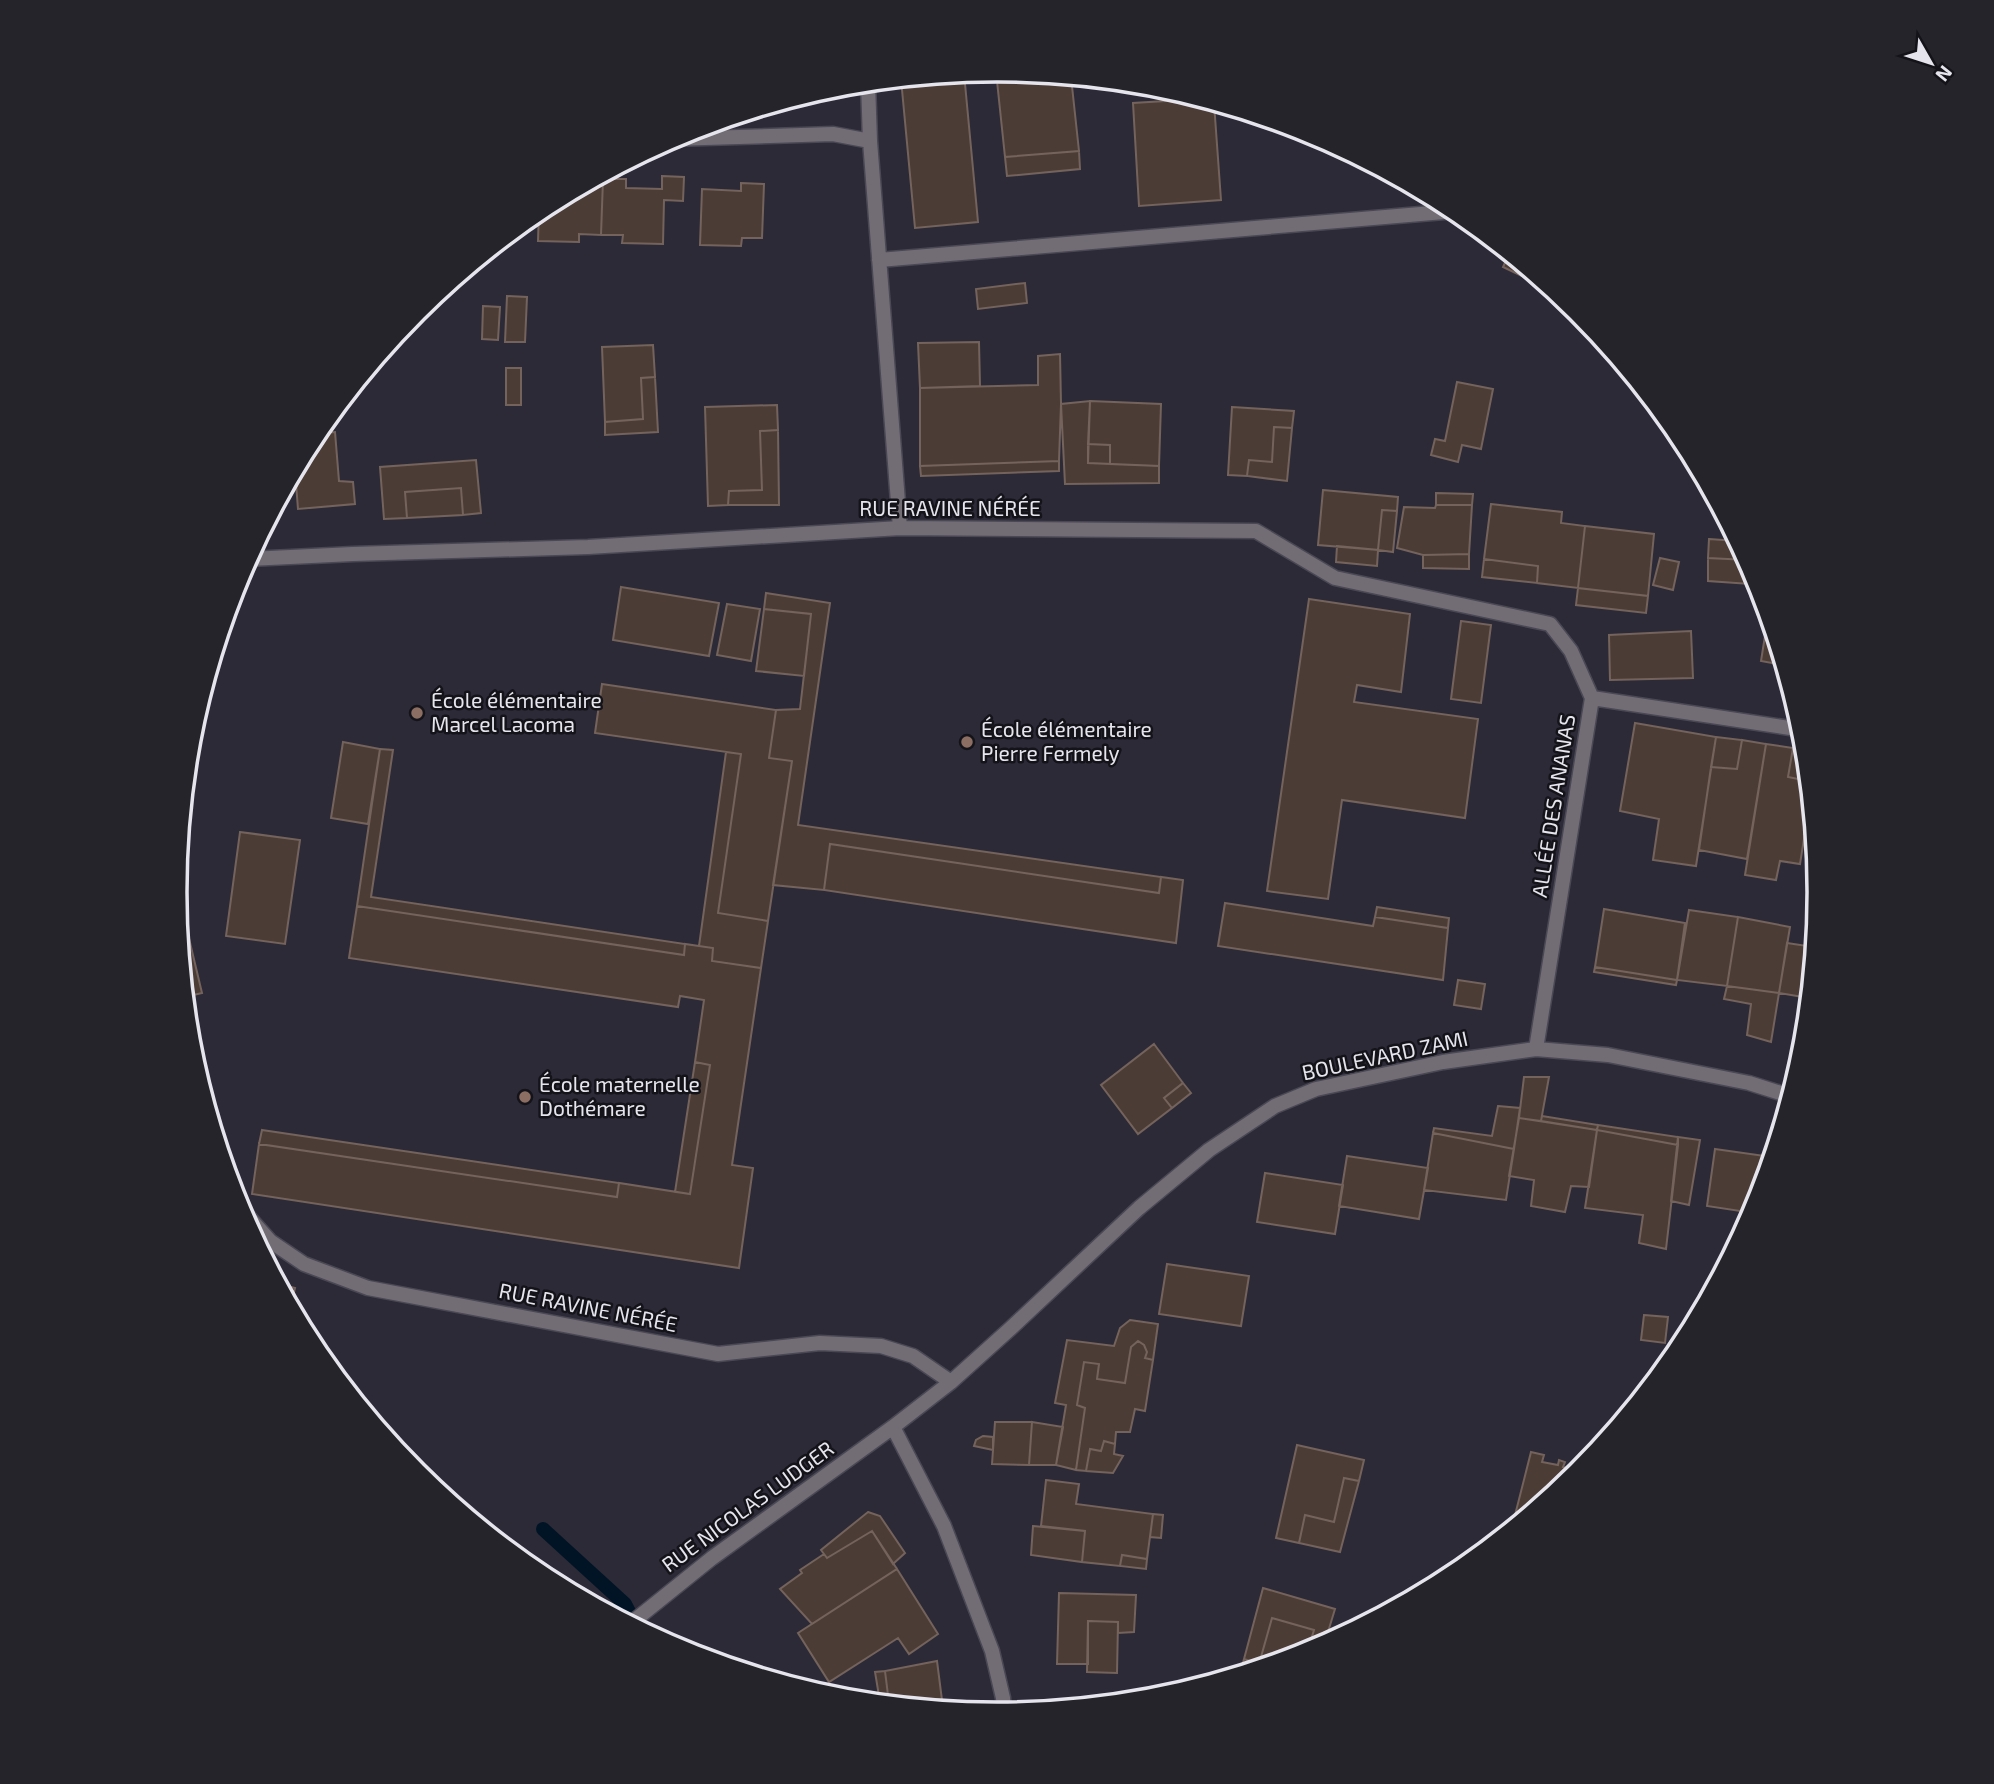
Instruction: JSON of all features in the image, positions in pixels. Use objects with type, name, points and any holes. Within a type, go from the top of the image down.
[{"type":"street","points":[[868,93],[900,528]]},
{"type":"street","points":[[703,138],[833,134],[870,141]]},
{"type":"street","points":[[879,260],[1437,213]]},
{"type":"street","name":"RUE RAVINE NÉRÉE","points":[[260,558],[588,547],[900,528],[1256,531],[1335,578],[1550,624],[1571,651],[1592,698]]},
{"type":"street","name":"ALLÉE DES ANANAS","points":[[1536,1049],[1592,698],[1790,728]]},
{"type":"street","name":"BOULEVARD ZAMI","points":[[893,1427],[951,1382],[1139,1208],[1209,1150],[1275,1106],[1315,1089],[1443,1062],[1536,1049],[1608,1055],[1749,1083],[1781,1093]]},
{"type":"street","name":"RUE RAVINE NÉRÉE","points":[[264,1234],[304,1264],[368,1288],[718,1354],[820,1343],[881,1346],[913,1356],[951,1382]]},
{"type":"street","points":[[893,1427],[944,1526],[992,1651],[1003,1702]]},
{"type":"street","name":"RUE NICOLAS LUDGER","points":[[637,1617],[712,1558],[893,1427]]},
{"type":"building","points":[[997,82],[1072,86],[1079,151],[1005,157]]},
{"type":"building","points":[[965,83],[978,222],[915,228],[902,88]]},
{"type":"building","points":[[1168,101],[1215,112],[1221,200],[1139,206],[1133,103]]},
{"type":"building","points":[[1079,151],[1080,169],[1007,176],[1005,157]]},
{"type":"building","points":[[662,176],[684,177],[683,201],[664,200],[663,244],[622,243],[623,235],[601,235],[603,185],[615,179],[626,179],[626,188],[662,189]]},
{"type":"building","points":[[741,183],[764,184],[762,238],[742,238],[741,246],[700,245],[702,189],[741,191]]},
{"type":"building","points":[[603,185],[601,235],[579,234],[579,242],[538,241],[539,225]]},
{"type":"building","points":[[1505,262],[1522,276],[1503,267]]},
{"type":"building","points":[[1025,283],[1027,303],[978,309],[976,289]]},
{"type":"building","points":[[507,296],[527,297],[525,342],[505,342]]},
{"type":"building","points":[[483,306],[500,307],[498,340],[482,339]]},
{"type":"building","points":[[979,342],[980,386],[920,388],[918,343]]},
{"type":"building","points":[[653,345],[655,377],[641,378],[643,419],[605,422],[602,347]]},
{"type":"building","points":[[1060,354],[1059,461],[920,466],[920,388],[1038,385],[1038,356]]},
{"type":"building","points":[[506,368],[521,368],[521,405],[506,405]]},
{"type":"building","points":[[655,377],[658,432],[605,435],[605,422],[643,419],[641,378]]},
{"type":"building","points":[[1457,382],[1493,389],[1481,449],[1462,445],[1458,462],[1431,455],[1435,439],[1445,441]]},
{"type":"building","points":[[1090,401],[1088,463],[1159,466],[1159,483],[1065,484],[1061,404]]},
{"type":"building","points":[[1090,401],[1161,404],[1159,466],[1110,464],[1110,445],[1088,444]]},
{"type":"building","points":[[777,405],[778,430],[760,431],[762,490],[729,491],[728,505],[708,506],[705,407]]},
{"type":"building","points":[[1232,407],[1294,411],[1292,428],[1274,427],[1272,462],[1249,460],[1247,476],[1228,475]]},
{"type":"building","points":[[1274,427],[1292,428],[1287,481],[1247,476],[1249,460],[1272,462]]},
{"type":"building","points":[[778,430],[779,505],[728,505],[729,491],[762,490],[760,431]]},
{"type":"building","points":[[331,432],[335,432],[339,481],[353,482],[355,504],[298,509],[296,487]]},
{"type":"building","points":[[1088,444],[1110,445],[1110,464],[1088,463]]},
{"type":"building","points":[[476,460],[481,513],[463,515],[461,488],[405,492],[407,518],[384,519],[380,467]]},
{"type":"building","points":[[1059,461],[1059,471],[921,476],[920,466]]},
{"type":"building","points":[[461,488],[463,515],[407,518],[405,492]]},
{"type":"building","points":[[1323,490],[1398,497],[1397,511],[1382,510],[1378,550],[1318,545]]},
{"type":"building","points":[[1436,493],[1473,494],[1472,505],[1436,505]]},
{"type":"building","points":[[1491,504],[1562,512],[1561,523],[1585,526],[1578,588],[1537,583],[1538,566],[1484,559]]},
{"type":"building","points":[[1436,505],[1472,505],[1469,554],[1423,555],[1397,548],[1404,507],[1435,508]]},
{"type":"building","points":[[1382,510],[1397,511],[1393,552],[1378,550]]},
{"type":"building","points":[[1585,526],[1654,534],[1648,596],[1578,588]]},
{"type":"building","points":[[1709,539],[1726,540],[1735,559],[1708,558]]},
{"type":"building","points":[[1337,546],[1378,550],[1377,566],[1336,562]]},
{"type":"building","points":[[1469,554],[1469,569],[1423,568],[1423,555]]},
{"type":"building","points":[[1660,558],[1679,562],[1673,590],[1653,585]]},
{"type":"building","points":[[1708,558],[1735,559],[1746,584],[1708,581]]},
{"type":"building","points":[[1484,559],[1538,566],[1537,583],[1482,577]]},
{"type":"building","points":[[621,587],[719,603],[709,656],[613,640]]},
{"type":"building","points":[[1578,588],[1648,596],[1646,613],[1576,605]]},
{"type":"building","points":[[766,593],[830,603],[798,825],[1161,877],[1159,893],[830,844],[824,890],[773,885],[792,761],[769,758],[776,710],[800,709],[811,614],[764,609]]},
{"type":"building","points":[[1309,599],[1410,614],[1401,692],[1357,685],[1354,702],[1478,719],[1465,818],[1342,800],[1328,899],[1267,891]]},
{"type":"building","points":[[727,604],[760,609],[751,661],[717,655]]},
{"type":"building","points":[[764,609],[811,614],[804,676],[756,671]]},
{"type":"building","points":[[1461,621],[1491,625],[1481,703],[1451,699]]},
{"type":"building","points":[[1691,631],[1693,678],[1610,680],[1609,635]]},
{"type":"building","points":[[1765,636],[1773,663],[1761,661]]},
{"type":"building","points":[[602,684],[776,710],[769,758],[792,761],[768,921],[718,913],[741,754],[595,733]]},
{"type":"building","points":[[1635,723],[1716,737],[1696,866],[1653,860],[1659,819],[1620,811]]},
{"type":"building","points":[[1716,737],[1742,740],[1737,769],[1711,767]]},
{"type":"building","points":[[1742,740],[1766,744],[1747,859],[1699,850],[1711,767],[1737,769]]},
{"type":"building","points":[[343,742],[380,749],[368,824],[331,818]]},
{"type":"building","points":[[1766,744],[1793,748],[1788,777],[1799,779],[1800,786],[1805,835],[1800,864],[1780,861],[1776,880],[1745,875]]},
{"type":"building","points":[[1793,748],[1793,748],[1799,779],[1788,777]]},
{"type":"building","points":[[380,749],[393,750],[371,897],[685,944],[684,955],[357,906]]},
{"type":"building","points":[[726,752],[741,754],[718,913],[768,921],[761,968],[712,961],[713,948],[699,946]]},
{"type":"building","points":[[240,832],[300,840],[285,944],[226,936]]},
{"type":"building","points":[[830,844],[1159,893],[1161,877],[1183,880],[1176,943],[824,890]]},
{"type":"building","points":[[1225,903],[1373,926],[1375,917],[1448,928],[1443,980],[1218,946]]},
{"type":"building","points":[[357,906],[684,955],[685,944],[713,948],[712,961],[761,968],[732,1165],[753,1168],[739,1268],[252,1194],[259,1144],[617,1197],[619,1183],[690,1194],[710,1065],[695,1062],[704,1000],[680,996],[678,1007],[349,958]]},
{"type":"building","points":[[1377,907],[1449,918],[1448,928],[1375,917]]},
{"type":"building","points":[[1604,909],[1685,923],[1677,980],[1595,967]]},
{"type":"building","points":[[1689,910],[1738,917],[1727,986],[1677,980]]},
{"type":"building","points":[[1738,917],[1790,927],[1779,993],[1727,986]]},
{"type":"building","points":[[189,937],[202,993],[194,995]]},
{"type":"building","points":[[1787,943],[1805,946],[1800,997],[1779,993]]},
{"type":"building","points":[[1595,967],[1677,980],[1676,985],[1594,972]]},
{"type":"building","points":[[1458,980],[1485,984],[1481,1009],[1454,1005]]},
{"type":"building","points":[[1727,986],[1779,993],[1771,1042],[1747,1035],[1751,1004],[1724,999]]},
{"type":"building","points":[[1154,1044],[1183,1083],[1164,1098],[1172,1108],[1138,1134],[1101,1085]]},
{"type":"building","points":[[695,1062],[710,1065],[690,1194],[675,1192]]},
{"type":"building","points":[[1524,1077],[1549,1077],[1541,1121],[1519,1118]]},
{"type":"building","points":[[1183,1083],[1191,1093],[1172,1108],[1164,1098]]},
{"type":"building","points":[[1498,1106],[1520,1108],[1514,1149],[1433,1133],[1434,1128],[1492,1136]]},
{"type":"building","points":[[1542,1116],[1598,1125],[1597,1130],[1541,1121]]},
{"type":"building","points":[[1519,1118],[1597,1130],[1589,1187],[1571,1186],[1565,1212],[1531,1206],[1534,1180],[1509,1176]]},
{"type":"building","points":[[1598,1125],[1678,1137],[1678,1145],[1597,1130]]},
{"type":"building","points":[[262,1130],[619,1183],[617,1197],[259,1144]]},
{"type":"building","points":[[1597,1130],[1678,1145],[1666,1249],[1639,1243],[1643,1215],[1585,1208]]},
{"type":"building","points":[[1433,1133],[1514,1149],[1506,1200],[1424,1190]]},
{"type":"building","points":[[1678,1137],[1700,1140],[1689,1205],[1671,1201]]},
{"type":"building","points":[[1715,1149],[1763,1156],[1741,1211],[1707,1206]]},
{"type":"building","points":[[1347,1156],[1428,1168],[1419,1219],[1339,1206]]},
{"type":"building","points":[[1265,1173],[1343,1185],[1335,1234],[1257,1222]]},
{"type":"building","points":[[1167,1264],[1249,1276],[1241,1326],[1159,1314]]},
{"type":"building","points":[[1644,1315],[1668,1317],[1665,1343],[1641,1340]]},
{"type":"building","points":[[1130,1320],[1158,1324],[1153,1360],[1145,1358],[1147,1352],[1144,1345],[1138,1341],[1131,1347],[1125,1383],[1097,1379],[1099,1364],[1084,1362],[1077,1405],[1085,1408],[1076,1470],[1056,1465],[1066,1405],[1055,1403],[1067,1340],[1114,1346],[1120,1328]]},
{"type":"building","points":[[1138,1341],[1144,1345],[1147,1352],[1145,1358],[1153,1360],[1145,1411],[1135,1409],[1130,1432],[1116,1432],[1115,1444],[1104,1441],[1101,1451],[1090,1449],[1086,1471],[1076,1470],[1085,1408],[1077,1405],[1084,1362],[1099,1364],[1097,1379],[1125,1383],[1131,1347]]},
{"type":"building","points":[[995,1422],[1032,1422],[1029,1465],[992,1464]]},
{"type":"building","points":[[1032,1422],[1063,1427],[1056,1465],[1029,1465]]},
{"type":"building","points":[[983,1436],[993,1437],[993,1450],[974,1446],[976,1440]]},
{"type":"building","points":[[1104,1441],[1115,1444],[1114,1454],[1123,1456],[1113,1473],[1086,1471],[1090,1449],[1101,1451]]},
{"type":"building","points":[[1297,1445],[1364,1460],[1359,1481],[1344,1478],[1334,1522],[1305,1515],[1299,1543],[1276,1538]]},
{"type":"building","points":[[1531,1452],[1544,1455],[1542,1462],[1558,1465],[1559,1460],[1565,1462],[1563,1467],[1567,1468],[1515,1514]]},
{"type":"building","points":[[1344,1478],[1359,1481],[1340,1552],[1299,1543],[1305,1515],[1334,1522]]},
{"type":"building","points":[[1046,1480],[1079,1484],[1076,1504],[1153,1514],[1147,1559],[1122,1555],[1120,1566],[1082,1562],[1085,1531],[1041,1526]]},
{"type":"building","points":[[868,1512],[880,1516],[905,1553],[893,1564],[872,1531],[827,1558],[821,1550]]},
{"type":"building","points":[[1153,1514],[1163,1515],[1161,1538],[1150,1537]]},
{"type":"building","points":[[1033,1526],[1085,1531],[1082,1562],[1031,1555]]},
{"type":"building","points":[[872,1531],[897,1569],[812,1624],[780,1589],[802,1573],[800,1570],[824,1554],[827,1558]]},
{"type":"building","points":[[1122,1555],[1147,1559],[1146,1569],[1120,1566]]},
{"type":"building","points":[[897,1569],[938,1634],[909,1654],[898,1638],[829,1682],[798,1633]]},
{"type":"building","points":[[1263,1588],[1335,1609],[1329,1630],[1312,1638],[1314,1630],[1272,1618],[1261,1658],[1250,1661],[1244,1659]]},
{"type":"building","points":[[1059,1593],[1136,1595],[1134,1632],[1118,1633],[1118,1622],[1088,1621],[1088,1664],[1057,1664]]},
{"type":"building","points":[[1272,1618],[1314,1630],[1312,1638],[1261,1658]]},
{"type":"building","points":[[1088,1621],[1118,1622],[1117,1673],[1087,1672]]},
{"type":"building","points":[[937,1661],[942,1700],[888,1694],[885,1671]]},
{"type":"building","points":[[885,1671],[888,1694],[878,1693],[875,1672]]},
{"type":"waterway","points":[[543,1529],[625,1604],[630,1613]]},
{"type":"place","name":"École élémentaire Marcel Lacoma","points":[[417,713]]},
{"type":"place","name":"École élémentaire Pierre Fermely","points":[[967,742]]},
{"type":"place","name":"École maternelle Dothémare","points":[[525,1097]]}]
